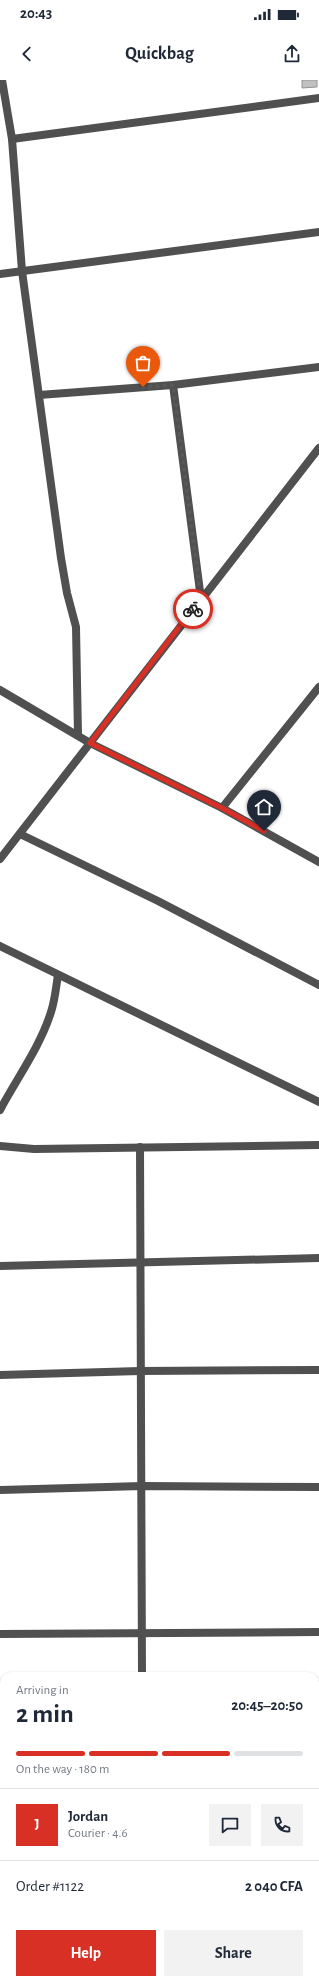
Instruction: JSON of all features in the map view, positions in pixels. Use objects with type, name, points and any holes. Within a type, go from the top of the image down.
[{"type":"street","points":[[2,80],[12,139],[22,271],[61,558],[67,593],[76,627],[78,735]]},
{"type":"street","points":[[12,139],[319,98]]},
{"type":"street","points":[[0,274],[318,231]]},
{"type":"street","points":[[39,395],[173,385],[319,367]]},
{"type":"street","points":[[173,385],[201,599]]},
{"type":"street","points":[[0,859],[319,448]]},
{"type":"street","points":[[222,808],[319,687]]},
{"type":"street","points":[[0,690],[90,743],[222,808],[319,862]]},
{"type":"street","points":[[20,834],[158,901],[319,985]]},
{"type":"street","points":[[0,946],[319,1102]]},
{"type":"street","points":[[0,1110],[20,1072],[36,1048],[45,1029],[52,1010],[58,975]]},
{"type":"street","points":[[0,1146],[34,1149],[319,1145]]},
{"type":"street","points":[[140,1147],[142,1672]]},
{"type":"street","points":[[0,1266],[319,1258]]},
{"type":"street","points":[[0,1375],[140,1371],[319,1370]]},
{"type":"street","points":[[0,1490],[142,1486],[319,1487]]},
{"type":"street","points":[[0,1634],[319,1632]]},
{"type":"building","points":[[302,80],[317,80],[317,87],[302,88]]},
{"type":"way so far","points":[[143,387],[173,385],[201,599],[193,609]]},
{"type":"route","points":[[193,609],[90,743],[222,808],[264,831]]}]
